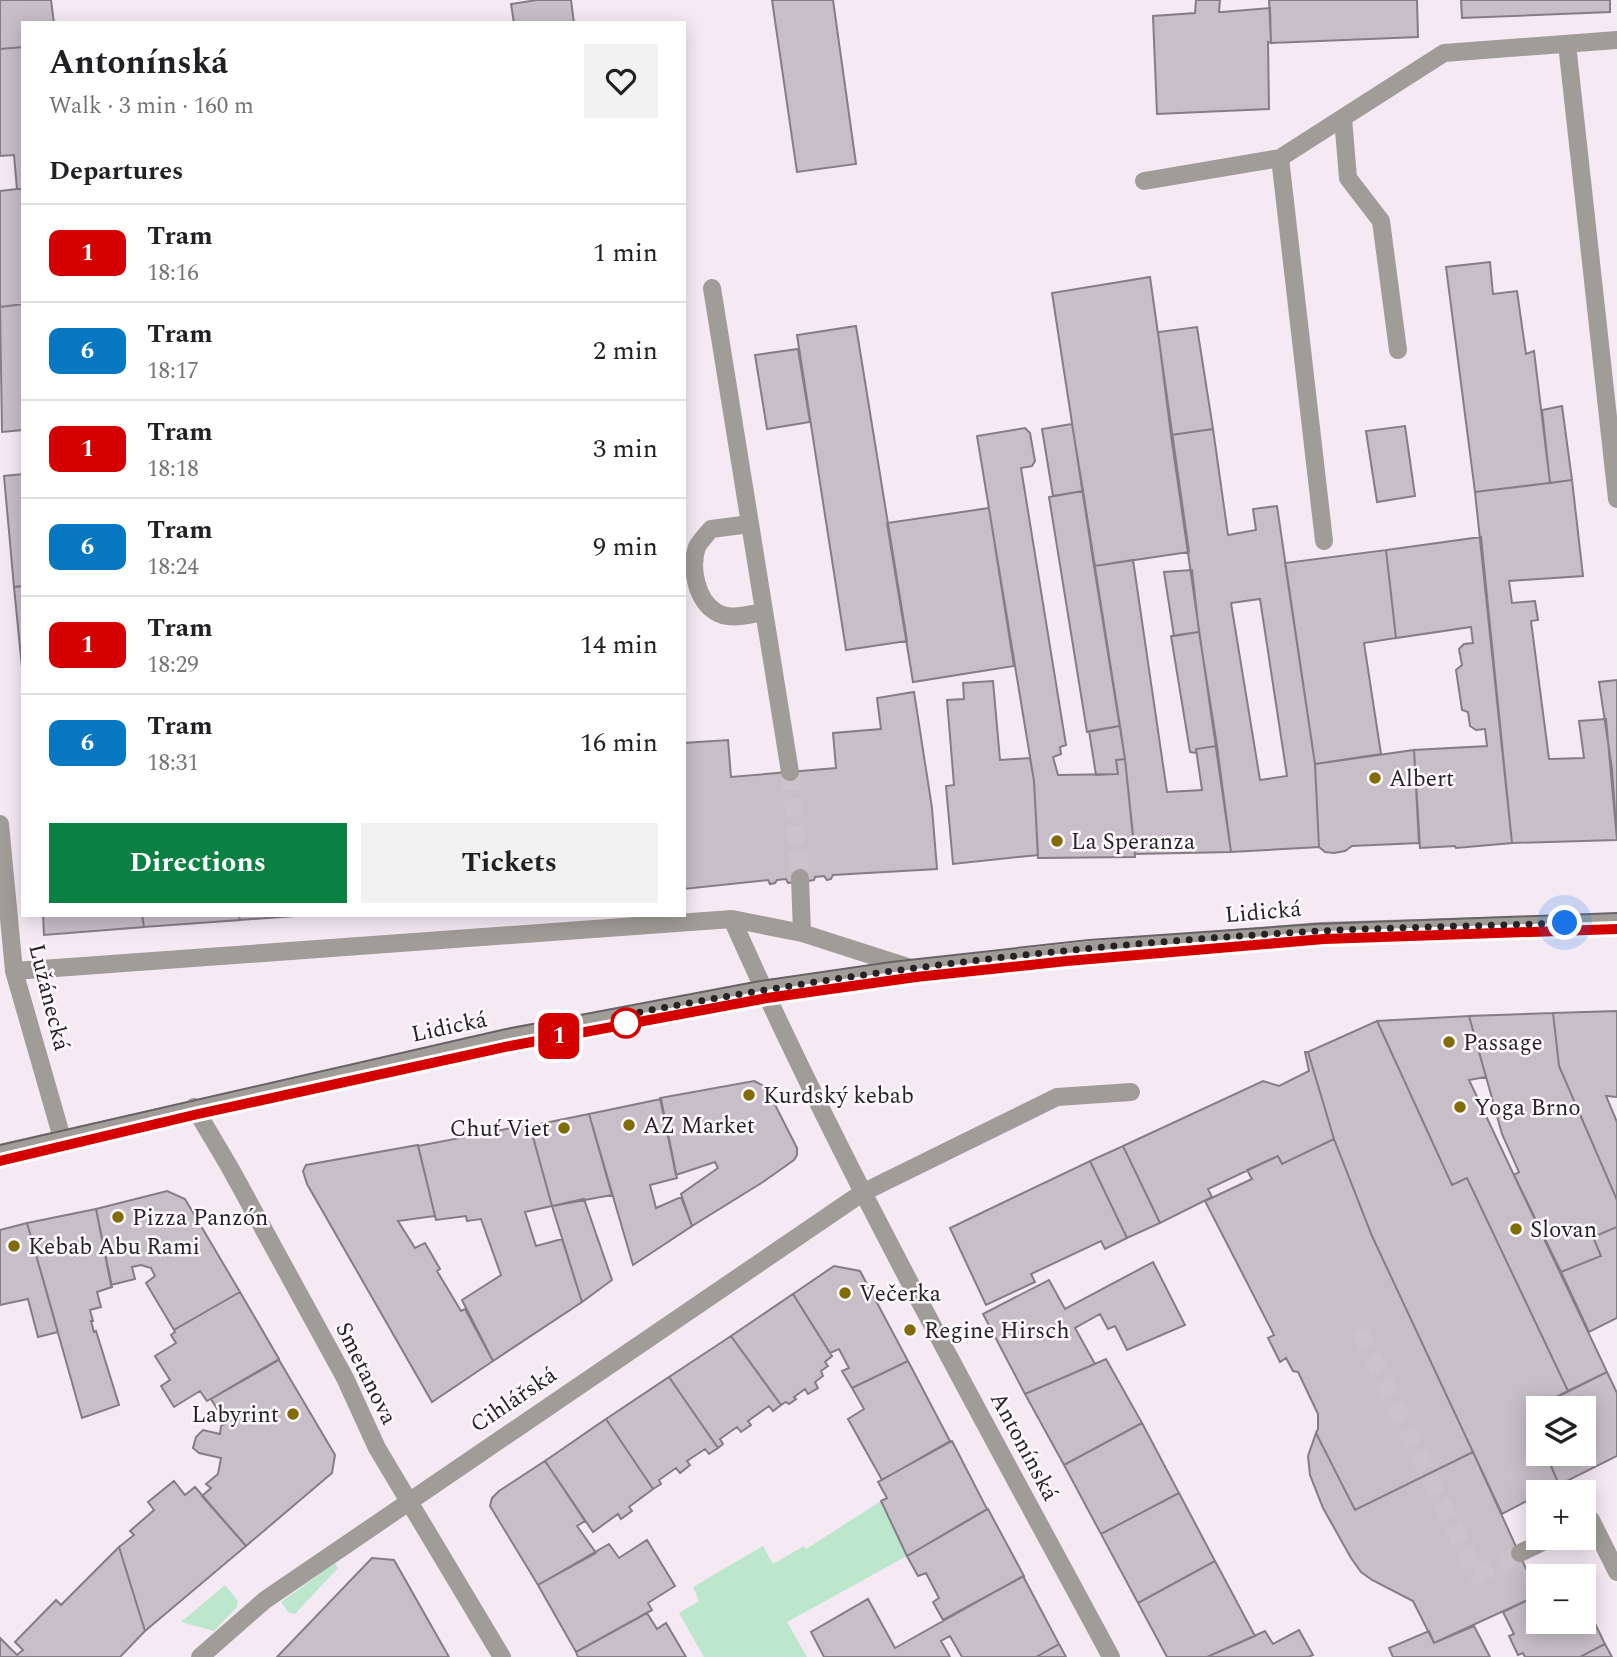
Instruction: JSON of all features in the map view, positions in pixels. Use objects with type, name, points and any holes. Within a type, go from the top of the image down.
[{"type":"street","points":[[1144,181],[1280,158],[1444,53],[1617,40]]},
{"type":"street","points":[[1567,44],[1617,499]]},
{"type":"street","points":[[1343,118],[1348,178],[1381,221],[1398,349]]},
{"type":"street","points":[[1280,158],[1324,541]]},
{"type":"street","points":[[712,288],[790,772]]},
{"type":"street","points":[[750,524],[711,530],[698,545],[695,567],[699,593],[715,612],[735,617],[764,612]]},
{"type":"street","name":"Lužánecká","points":[[0,824],[14,971],[62,1138]]},
{"type":"street","points":[[800,878],[802,933]]},
{"type":"street","name":"Lidická","points":[[14,971],[440,938],[732,919],[802,933],[914,969]]},
{"type":"street","name":"Antonínská","points":[[732,919],[862,1193],[1111,1657]]},
{"type":"street","name":"Lidická","points":[[0,1153],[508,1038],[763,989],[1092,950],[1320,931],[1617,922]]},
{"type":"street","name":"Cihlářská","points":[[200,1657],[265,1600],[862,1193],[1057,1097],[1131,1092]]},
{"type":"street","name":"Smetanova","points":[[194,1107],[326,1342],[377,1448],[502,1657]]},
{"type":"street","points":[[1596,1536],[1617,1572]]},
{"type":"street","points":[[1520,1553],[1526,1550]]},
{"type":"green space","points":[[881,1501],[907,1556],[787,1622],[807,1657],[704,1657],[679,1613],[699,1601],[693,1587],[763,1546],[773,1564],[804,1546],[806,1549]]},
{"type":"green space","points":[[335,1563],[338,1568],[295,1614],[289,1613],[281,1602]]},
{"type":"green space","points":[[225,1585],[238,1601],[237,1607],[214,1631],[181,1622]]},
{"type":"building","points":[[0,0],[51,0],[54,21],[21,21],[21,47],[0,49]]},
{"type":"building","points":[[537,0],[571,0],[574,21],[514,21],[511,4]]},
{"type":"building","points":[[772,0],[833,0],[856,164],[797,172]]},
{"type":"building","points":[[1196,0],[1220,0],[1219,12],[1270,8],[1269,109],[1157,114],[1153,16],[1195,13]]},
{"type":"building","points":[[1269,0],[1417,0],[1418,37],[1271,43]]},
{"type":"building","points":[[1461,0],[1610,0],[1610,12],[1462,18]]},
{"type":"building","points":[[21,47],[21,189],[17,189],[14,155],[0,156],[0,49]]},
{"type":"building","points":[[21,189],[21,304],[0,307],[0,191]]},
{"type":"building","points":[[1490,262],[1493,294],[1517,291],[1526,354],[1534,351],[1550,483],[1475,492],[1446,267]]},
{"type":"building","points":[[1150,277],[1189,552],[1094,566],[1052,293]]},
{"type":"building","points":[[21,304],[21,430],[2,432],[0,307]]},
{"type":"building","points":[[856,326],[907,641],[846,650],[797,335]]},
{"type":"building","points":[[1197,327],[1213,429],[1171,435],[1158,332]]},
{"type":"building","points":[[798,349],[810,422],[767,429],[755,355]]},
{"type":"building","points":[[1562,406],[1572,480],[1550,483],[1542,410]]},
{"type":"building","points":[[1072,424],[1083,491],[1053,496],[1042,429]]},
{"type":"building","points":[[1405,426],[1415,496],[1377,502],[1366,431]]},
{"type":"building","points":[[1025,428],[1030,433],[1035,461],[1032,466],[1021,468],[1066,745],[1060,747],[1061,754],[1053,757],[1058,775],[1118,774],[1116,760],[1125,759],[1135,857],[1038,858],[1034,781],[977,436]]},
{"type":"building","points":[[1213,429],[1228,535],[1256,530],[1253,509],[1277,506],[1315,764],[1319,847],[1231,852],[1171,435]],"holes":[[[1260,599],[1287,776],[1260,780],[1231,603]]]},
{"type":"building","points":[[21,474],[21,586],[14,587],[4,476]]},
{"type":"building","points":[[1572,480],[1583,576],[1509,581],[1512,603],[1535,601],[1538,620],[1531,621],[1549,759],[1584,758],[1579,721],[1606,719],[1617,840],[1512,843],[1475,492]]},
{"type":"building","points":[[1083,491],[1120,726],[1087,732],[1049,497]]},
{"type":"building","points":[[989,508],[1014,666],[913,682],[887,523]]},
{"type":"building","points":[[1481,537],[1512,843],[1420,848],[1414,750],[1487,746],[1485,729],[1476,730],[1470,726],[1468,712],[1462,710],[1456,670],[1462,665],[1459,649],[1464,644],[1473,643],[1471,627],[1396,638],[1386,550]]},
{"type":"building","points":[[1386,550],[1396,638],[1364,643],[1381,754],[1315,764],[1285,563]]},
{"type":"building","points":[[1133,560],[1167,792],[1202,790],[1196,749],[1217,746],[1231,852],[1135,854],[1125,759],[1094,566]]},
{"type":"building","points":[[1192,570],[1199,632],[1174,636],[1164,572]]},
{"type":"building","points":[[21,586],[21,658],[14,587]]},
{"type":"building","points":[[1199,632],[1217,746],[1196,749],[1196,753],[1190,752],[1171,636]]},
{"type":"building","points":[[1617,680],[1617,840],[1612,769],[1599,682]]},
{"type":"building","points":[[993,681],[1000,760],[1030,758],[1038,855],[953,864],[946,786],[954,785],[947,700],[964,699],[963,683]]},
{"type":"building","points":[[914,692],[932,808],[937,869],[833,875],[827,880],[824,876],[788,883],[786,879],[770,884],[768,880],[686,889],[686,743],[728,740],[731,777],[836,768],[833,733],[881,729],[877,698]]},
{"type":"building","points":[[1120,726],[1125,759],[1116,760],[1118,774],[1096,775],[1089,731]]},
{"type":"building","points":[[1414,750],[1419,843],[1352,846],[1345,851],[1334,853],[1325,852],[1319,847],[1315,764]]},
{"type":"building","points":[[43,917],[142,917],[144,927],[44,935]]},
{"type":"building","points":[[142,917],[239,917],[240,920],[144,927]]},
{"type":"building","points":[[239,917],[281,917],[240,920]]},
{"type":"building","points":[[1617,1011],[1617,1097],[1606,1096],[1617,1122],[1617,1200],[1559,1066],[1553,1013]]},
{"type":"building","points":[[1553,1013],[1559,1066],[1617,1200],[1617,1227],[1593,1237],[1601,1256],[1561,1272],[1514,1175],[1519,1172],[1502,1134],[1469,1016]]},
{"type":"building","name":"Slovan","points":[[1469,1016],[1486,1077],[1469,1080],[1607,1372],[1568,1391],[1467,1178],[1452,1185],[1377,1021]]},
{"type":"building","points":[[1377,1021],[1452,1185],[1467,1178],[1568,1391],[1558,1396],[1526,1396],[1526,1466],[1551,1466],[1557,1480],[1526,1480],[1526,1501],[1502,1514],[1372,1236],[1334,1139],[1308,1052]]},
{"type":"building","points":[[1305,1052],[1308,1052],[1334,1139],[1282,1164],[1278,1156],[1208,1189],[1212,1197],[1160,1223],[1123,1146],[1263,1081],[1279,1086],[1309,1071]]},
{"type":"building","points":[[754,1081],[766,1087],[797,1148],[797,1155],[763,1182],[692,1226],[681,1194],[718,1168],[715,1162],[676,1175],[660,1098]]},
{"type":"building","points":[[661,1099],[677,1178],[650,1185],[656,1208],[681,1197],[692,1226],[633,1265],[589,1114]]},
{"type":"building","points":[[589,1114],[612,1195],[552,1206],[530,1126]]},
{"type":"building","points":[[530,1126],[552,1206],[525,1212],[536,1246],[562,1239],[582,1302],[493,1361],[462,1300],[501,1275],[481,1219],[467,1221],[466,1216],[436,1220],[418,1146]]},
{"type":"building","points":[[1334,1139],[1372,1236],[1473,1452],[1355,1510],[1316,1433],[1318,1414],[1298,1372],[1293,1371],[1286,1358],[1280,1362],[1268,1338],[1274,1335],[1205,1201],[1252,1179],[1247,1170],[1278,1156],[1282,1164]]},
{"type":"building","points":[[418,1145],[435,1216],[398,1221],[415,1248],[425,1243],[440,1269],[437,1271],[461,1311],[465,1309],[493,1361],[432,1402],[307,1184],[303,1171],[306,1165]]},
{"type":"building","points":[[1123,1146],[1160,1223],[1127,1238],[1090,1161]]},
{"type":"building","points":[[1090,1161],[1127,1238],[1105,1249],[1101,1241],[1031,1274],[1035,1282],[986,1305],[950,1228]]},
{"type":"building","points":[[167,1191],[185,1199],[240,1292],[174,1330],[146,1283],[155,1276],[151,1268],[141,1265],[132,1267],[135,1279],[111,1285],[96,1209]]},
{"type":"building","points":[[584,1199],[612,1280],[582,1302],[552,1206]]},
{"type":"building","points":[[96,1209],[112,1287],[97,1292],[101,1307],[90,1310],[91,1321],[119,1405],[82,1418],[27,1223]]},
{"type":"building","points":[[27,1223],[58,1332],[38,1337],[28,1299],[0,1305],[0,1230]]},
{"type":"building","points":[[1617,1227],[1617,1318],[1589,1332],[1561,1272],[1601,1256],[1593,1237]]},
{"type":"building","points":[[1153,1262],[1185,1325],[1127,1350],[1115,1326],[1108,1329],[1100,1314],[1075,1328],[1095,1364],[1025,1394],[983,1314],[1049,1280],[1065,1309]]},
{"type":"building","points":[[834,1266],[860,1271],[908,1361],[852,1388],[842,1371],[849,1368],[839,1349],[830,1353],[793,1294]]},
{"type":"building","points":[[240,1292],[279,1359],[207,1401],[200,1391],[174,1407],[161,1386],[170,1380],[155,1356],[176,1343],[171,1335],[174,1330]]},
{"type":"building","points":[[793,1294],[832,1356],[825,1362],[828,1366],[821,1371],[823,1376],[815,1382],[818,1388],[808,1394],[805,1389],[789,1404],[786,1402],[781,1405],[731,1336]]},
{"type":"building","points":[[731,1336],[781,1405],[773,1411],[769,1406],[748,1421],[751,1425],[741,1432],[737,1427],[720,1439],[723,1444],[718,1448],[669,1377]]},
{"type":"building","points":[[1106,1359],[1142,1423],[1064,1465],[1025,1394]]},
{"type":"building","points":[[279,1360],[335,1455],[332,1473],[246,1546],[202,1496],[211,1488],[206,1484],[218,1474],[221,1458],[199,1453],[193,1448],[196,1437],[203,1430],[220,1434],[221,1426],[226,1423],[211,1399]]},
{"type":"building","points":[[908,1361],[950,1441],[882,1480],[848,1419],[864,1409],[852,1388]]},
{"type":"building","points":[[1607,1372],[1617,1393],[1617,1456],[1569,1480],[1557,1480],[1551,1466],[1596,1466],[1596,1396],[1559,1396]]},
{"type":"building","points":[[669,1377],[718,1448],[709,1454],[705,1449],[687,1461],[690,1465],[680,1473],[676,1468],[659,1480],[661,1484],[653,1489],[606,1419]]},
{"type":"building","points":[[606,1419],[653,1489],[629,1507],[632,1511],[621,1519],[618,1514],[593,1532],[545,1461]]},
{"type":"building","points":[[1142,1423],[1179,1493],[1101,1534],[1064,1465]]},
{"type":"building","points":[[1316,1433],[1355,1510],[1473,1452],[1526,1569],[1526,1601],[1434,1643],[1413,1601],[1372,1580],[1361,1572],[1351,1558],[1323,1508],[1310,1475],[1308,1456]]},
{"type":"building","points":[[952,1441],[987,1509],[907,1556],[881,1501],[887,1498],[878,1482]]},
{"type":"building","points":[[545,1461],[585,1521],[577,1526],[596,1553],[538,1585],[490,1506],[492,1498],[499,1491]]},
{"type":"building","points":[[174,1481],[185,1495],[195,1487],[246,1546],[145,1631],[119,1547],[134,1535],[130,1531],[154,1510],[148,1502]]},
{"type":"building","points":[[1179,1493],[1215,1561],[1138,1603],[1101,1534]]},
{"type":"building","points":[[988,1509],[1024,1576],[943,1620],[933,1602],[939,1598],[926,1573],[918,1576],[907,1556]]},
{"type":"building","points":[[647,1540],[675,1586],[648,1603],[652,1610],[576,1652],[538,1585],[609,1544],[619,1558]]},
{"type":"building","points":[[119,1547],[145,1631],[120,1657],[0,1657],[0,1638],[17,1655],[23,1650],[15,1642],[56,1600],[61,1605]]},
{"type":"building","points":[[372,1558],[394,1560],[449,1657],[277,1657]]},
{"type":"building","points":[[1215,1561],[1255,1636],[1207,1657],[1167,1657],[1138,1603]]},
{"type":"building","points":[[1023,1576],[1059,1644],[1036,1657],[962,1657],[950,1636],[941,1641],[950,1657],[824,1657],[811,1632],[868,1599],[895,1648]]},
{"type":"building","points":[[1526,1601],[1526,1634],[1596,1634],[1596,1626],[1605,1644],[1580,1657],[1525,1657],[1523,1653],[1518,1655],[1509,1636],[1514,1634],[1503,1612]]},
{"type":"building","points":[[647,1613],[657,1629],[666,1623],[686,1657],[578,1657],[576,1652]]},
{"type":"building","points":[[1474,1626],[1490,1657],[1393,1657],[1389,1648],[1429,1631],[1434,1643]]},
{"type":"building","points":[[1299,1630],[1313,1655],[1207,1657],[1265,1631],[1273,1644]]},
{"type":"building","points":[[1059,1644],[1066,1657],[1036,1657]]},
{"type":"building","points":[[1605,1644],[1612,1657],[1580,1657]]},
{"type":"tunnel","points":[[790,772],[800,878]]},
{"type":"tunnel","points":[[1360,1331],[1476,1575],[1520,1553]]},
{"type":"tram line","points":[[0,1145],[506,1029],[760,981],[891,962],[1089,940],[1317,924],[1617,913]]},
{"type":"tram line","points":[[0,1161],[198,1114],[510,1046],[767,998],[916,977],[1324,939],[1617,929]]},
{"type":"tram line","name":"1","points":[[0,1161],[198,1114],[401,1072],[510,1046],[767,998],[916,977],[1067,961],[1324,939],[1617,929]]},
{"type":"place","name":"Albert","points":[[1375,778]]},
{"type":"place","name":"La Speranza","points":[[1057,841]]},
{"type":"place","name":"Passage","points":[[1449,1042]]},
{"type":"place","name":"Kurdský kebab","points":[[749,1095]]},
{"type":"place","name":"Yoga Brno","points":[[1460,1107]]},
{"type":"place","name":"AZ Market","points":[[629,1125]]},
{"type":"place","name":"Chuť Viet","points":[[564,1128]]},
{"type":"place","name":"Pizza Panzón","points":[[118,1217]]},
{"type":"place","name":"Slovan","points":[[1516,1229]]},
{"type":"place","name":"Kebab Abu Rami","points":[[14,1246]]},
{"type":"place","name":"Večerka","points":[[845,1293]]},
{"type":"place","name":"Regine Hirsch","points":[[910,1330]]},
{"type":"place","name":"Labyrint","points":[[293,1414]]},
{"type":"route","points":[[626,1023],[615,1017],[763,989],[1092,950],[1320,931],[1565,923]]}]
